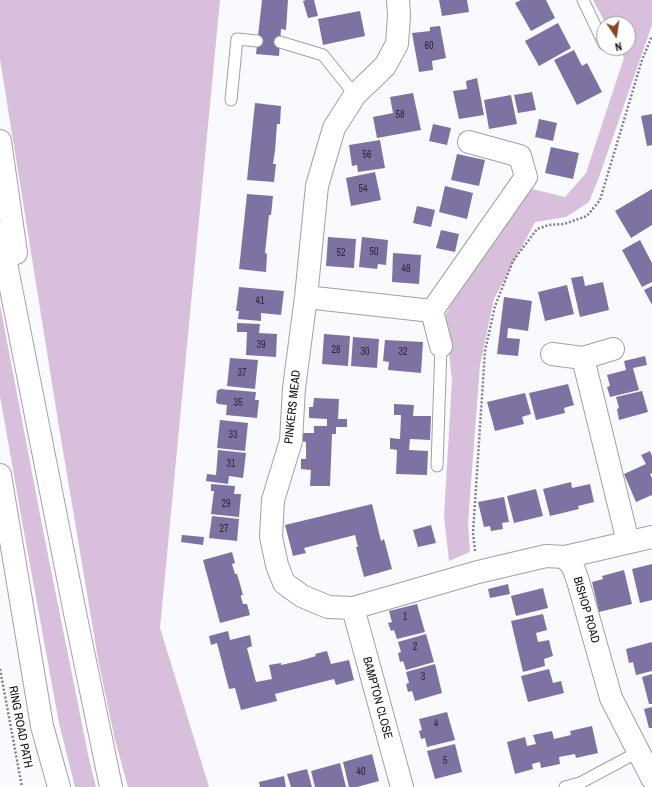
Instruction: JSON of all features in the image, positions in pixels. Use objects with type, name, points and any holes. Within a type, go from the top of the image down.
[{"type":"main road","name":"PINKERS MEAD","points":[[353,608],[328,607],[302,596],[284,583],[277,566],[271,537],[273,500],[291,441],[294,388],[306,297],[317,186],[334,128],[355,95],[385,66],[396,44],[399,15],[398,0]]},
{"type":"main road","points":[[0,141],[52,496]]},
{"type":"main road","points":[[432,311],[526,177],[520,156],[469,142]]},
{"type":"main road","points":[[0,233],[111,787]]},
{"type":"main road","points":[[306,297],[432,311]]},
{"type":"main road","points":[[432,311],[441,346]]},
{"type":"main road","points":[[552,354],[583,358],[613,348]]},
{"type":"main road","points":[[583,358],[628,542]]},
{"type":"main road","points":[[0,475],[42,726],[59,787]]},
{"type":"main road","points":[[353,608],[478,572],[546,556],[565,556],[652,537]]},
{"type":"main road","name":"BISHOP ROAD","points":[[565,556],[573,567],[578,581],[611,698],[652,778]]},
{"type":"main road","name":"BAMPTON CLOSE","points":[[353,608],[402,787]]},
{"type":"lane","points":[[583,0],[596,27]]},
{"type":"lane","points":[[231,100],[237,38],[257,40]]},
{"type":"lane","points":[[280,42],[324,55],[355,95]]},
{"type":"lane","points":[[437,466],[441,346]]},
{"type":"lane","points":[[565,787],[580,783],[638,752]]},
{"type":"lane","points":[[644,787],[652,782]]},
{"type":"path","points":[[478,572],[473,533],[485,351],[495,306],[513,261],[537,230],[549,224],[564,224],[588,216],[600,200],[642,60],[652,36]]},
{"type":"path","name":"RING ROAD PATH","points":[[0,669],[22,787]]},
{"type":"shaded area","points":[[0,0],[220,0],[160,628],[209,787],[128,787],[115,740],[98,659],[0,59]]},
{"type":"shaded area","points":[[593,0],[652,0],[652,25],[589,202],[566,217],[535,222],[494,299],[480,365],[468,523],[470,552],[449,561],[444,516],[452,380],[445,316],[461,286],[528,188],[565,197],[586,173],[624,58],[623,56],[636,56],[636,16],[602,16]]},
{"type":"shaded area","points":[[0,305],[43,530],[89,759],[96,787],[75,787],[59,723],[0,396]]},
{"type":"building","points":[[262,0],[288,0],[286,30],[281,29],[279,56],[256,54]]},
{"type":"building","points":[[314,0],[318,16],[308,18],[303,1]]},
{"type":"building","points":[[439,0],[467,0],[469,12],[442,16]]},
{"type":"building","points":[[521,0],[546,0],[555,18],[531,31],[515,3]]},
{"type":"building","points":[[360,11],[365,36],[323,45],[318,19]]},
{"type":"building","points":[[558,23],[571,48],[539,66],[525,41]]},
{"type":"building","points":[[440,26],[446,58],[432,61],[433,70],[419,72],[412,33],[430,31],[430,27]]},
{"type":"building","points":[[574,50],[582,66],[587,63],[602,92],[577,105],[554,60]]},
{"type":"building","points":[[477,78],[484,115],[459,119],[453,91],[467,89],[466,81]]},
{"type":"building","points":[[532,92],[536,110],[518,113],[514,95]]},
{"type":"building","points":[[413,93],[421,130],[377,138],[373,117],[393,113],[390,97]]},
{"type":"building","points":[[511,95],[517,124],[489,129],[484,100]]},
{"type":"building","points":[[255,103],[281,106],[280,124],[277,124],[273,164],[276,164],[274,182],[247,180]]},
{"type":"building","points":[[652,114],[652,145],[647,146],[641,116]]},
{"type":"building","points":[[539,119],[557,123],[553,141],[535,137]]},
{"type":"building","points":[[433,124],[451,128],[447,145],[429,141]]},
{"type":"building","points":[[380,140],[385,168],[358,172],[357,165],[352,166],[349,145]]},
{"type":"building","points":[[551,147],[579,153],[573,179],[545,173]]},
{"type":"building","points":[[457,154],[485,160],[479,186],[451,180]]},
{"type":"building","points":[[375,172],[381,200],[351,206],[346,178]]},
{"type":"building","points":[[445,186],[473,193],[467,219],[439,212]]},
{"type":"building","points":[[652,189],[652,225],[631,238],[615,211]]},
{"type":"building","points":[[247,194],[273,196],[271,215],[269,215],[265,253],[267,254],[266,272],[239,269]]},
{"type":"building","points":[[417,206],[435,210],[431,227],[413,223]]},
{"type":"building","points":[[441,230],[459,234],[455,252],[436,248]]},
{"type":"building","points":[[328,237],[356,239],[354,268],[326,266]]},
{"type":"building","points":[[362,237],[388,240],[386,265],[378,264],[377,269],[359,267]]},
{"type":"building","points":[[640,240],[652,263],[652,282],[642,287],[622,250]]},
{"type":"building","points":[[393,253],[421,255],[419,284],[392,282]]},
{"type":"building","points":[[583,276],[585,286],[603,282],[609,310],[580,317],[571,278]]},
{"type":"building","points":[[567,285],[574,314],[545,321],[538,292]]},
{"type":"building","points":[[652,286],[652,305],[644,290]]},
{"type":"building","points":[[239,287],[284,291],[281,315],[261,313],[261,321],[238,319],[239,311],[236,311]]},
{"type":"building","points":[[504,297],[532,301],[528,331],[508,328],[507,338],[520,339],[518,356],[497,354]]},
{"type":"building","points":[[237,323],[260,324],[259,333],[277,334],[276,357],[246,355],[247,332],[237,332]]},
{"type":"building","points":[[324,334],[350,336],[348,366],[322,364]]},
{"type":"building","points":[[353,337],[379,339],[377,368],[351,366]]},
{"type":"building","points":[[385,340],[423,342],[421,373],[388,370],[389,362],[383,361]]},
{"type":"building","points":[[645,356],[647,365],[633,368],[639,390],[610,397],[607,387],[610,386],[607,375],[626,370],[624,361]]},
{"type":"building","points":[[230,358],[258,360],[255,389],[227,386]]},
{"type":"building","points":[[568,384],[574,405],[564,408],[565,413],[536,420],[529,393]]},
{"type":"building","points":[[220,389],[256,392],[255,400],[259,400],[257,418],[226,415],[227,405],[218,404],[216,402],[217,391]]},
{"type":"building","points":[[642,391],[648,412],[619,420],[617,409],[619,408],[616,397]]},
{"type":"building","points":[[525,393],[531,414],[522,417],[524,424],[495,431],[487,402]]},
{"type":"building","points":[[314,398],[339,399],[338,419],[347,419],[347,427],[336,427],[336,434],[332,434],[330,486],[310,486],[311,470],[301,469],[301,459],[306,459],[306,442],[302,441],[302,433],[314,433],[314,426],[327,426],[327,419],[309,418],[309,407],[313,407]]},
{"type":"building","points":[[394,404],[414,405],[413,416],[431,416],[430,440],[410,439],[409,450],[428,451],[427,475],[396,474],[397,450],[390,449],[390,438],[400,439],[401,415],[394,415]]},
{"type":"building","points":[[220,420],[248,423],[245,451],[217,448]]},
{"type":"building","points":[[218,450],[246,453],[243,478],[229,476],[228,484],[206,481],[207,474],[216,475]]},
{"type":"building","points":[[650,451],[652,456],[652,473],[650,474],[652,478],[652,495],[636,502],[624,474],[646,464],[641,455]]},
{"type":"building","points":[[571,482],[572,488],[590,484],[594,502],[578,506],[579,509],[550,516],[543,489]]},
{"type":"building","points":[[211,484],[235,486],[234,494],[241,494],[239,517],[211,514],[214,491],[211,491]]},
{"type":"building","points":[[536,489],[543,516],[514,523],[507,496]]},
{"type":"building","points":[[504,497],[509,522],[502,523],[503,529],[491,531],[490,526],[484,527],[478,502]]},
{"type":"building","points":[[372,504],[381,541],[384,539],[392,569],[364,577],[356,547],[358,547],[355,535],[304,548],[306,553],[293,556],[285,525]]},
{"type":"building","points":[[212,516],[239,519],[237,541],[209,538]]},
{"type":"building","points":[[431,525],[436,543],[418,547],[413,530]]},
{"type":"building","points":[[182,535],[204,537],[203,545],[181,542]]},
{"type":"building","points":[[232,552],[235,563],[232,564],[240,584],[243,595],[241,595],[241,597],[243,604],[247,604],[250,615],[220,623],[203,560]]},
{"type":"building","points":[[652,564],[652,600],[640,603],[632,569]]},
{"type":"building","points":[[624,570],[632,604],[599,612],[592,582],[603,579],[602,576]]},
{"type":"building","points":[[508,584],[510,594],[490,598],[488,589]]},
{"type":"building","points":[[543,588],[548,608],[516,616],[511,596]]},
{"type":"building","points":[[417,604],[425,632],[397,639],[394,630],[391,631],[388,623],[392,622],[389,611]]},
{"type":"building","points":[[543,614],[547,630],[536,633],[538,642],[549,640],[553,656],[544,659],[545,666],[523,672],[511,621]]},
{"type":"building","points":[[228,631],[230,640],[250,635],[252,646],[247,648],[256,682],[272,679],[269,665],[281,663],[281,665],[299,661],[316,656],[315,654],[327,651],[331,664],[349,660],[354,680],[336,685],[334,679],[275,694],[277,701],[241,710],[235,688],[229,689],[217,643],[211,645],[209,636]]},
{"type":"building","points":[[426,634],[434,662],[406,670],[403,661],[400,662],[398,653],[401,652],[398,642]]},
{"type":"building","points":[[652,642],[652,671],[636,675],[633,662],[629,663],[626,649]]},
{"type":"building","points":[[435,664],[442,693],[415,701],[412,691],[408,692],[406,684],[409,683],[406,672]]},
{"type":"building","points":[[549,669],[553,683],[561,681],[564,693],[528,702],[521,676]]},
{"type":"building","points":[[652,674],[652,704],[649,704],[642,677]]},
{"type":"building","points":[[652,707],[652,728],[649,728],[644,709]]},
{"type":"building","points":[[447,712],[455,740],[427,747],[425,738],[421,739],[419,731],[422,730],[419,719]]},
{"type":"building","points":[[592,726],[598,753],[576,758],[575,754],[559,757],[560,764],[541,768],[540,762],[532,764],[533,769],[515,774],[507,742],[525,737],[527,746],[536,744],[533,735],[552,731],[554,739],[571,735],[570,731]]},
{"type":"building","points":[[455,744],[462,772],[435,779],[427,751]]},
{"type":"building","points":[[372,754],[379,781],[357,787],[349,787],[343,762]]},
{"type":"building","points":[[340,763],[346,787],[315,787],[311,771]]},
{"type":"building","points":[[307,769],[312,787],[291,787],[287,774]]},
{"type":"building","points":[[284,776],[286,787],[260,787],[259,782]]}]
